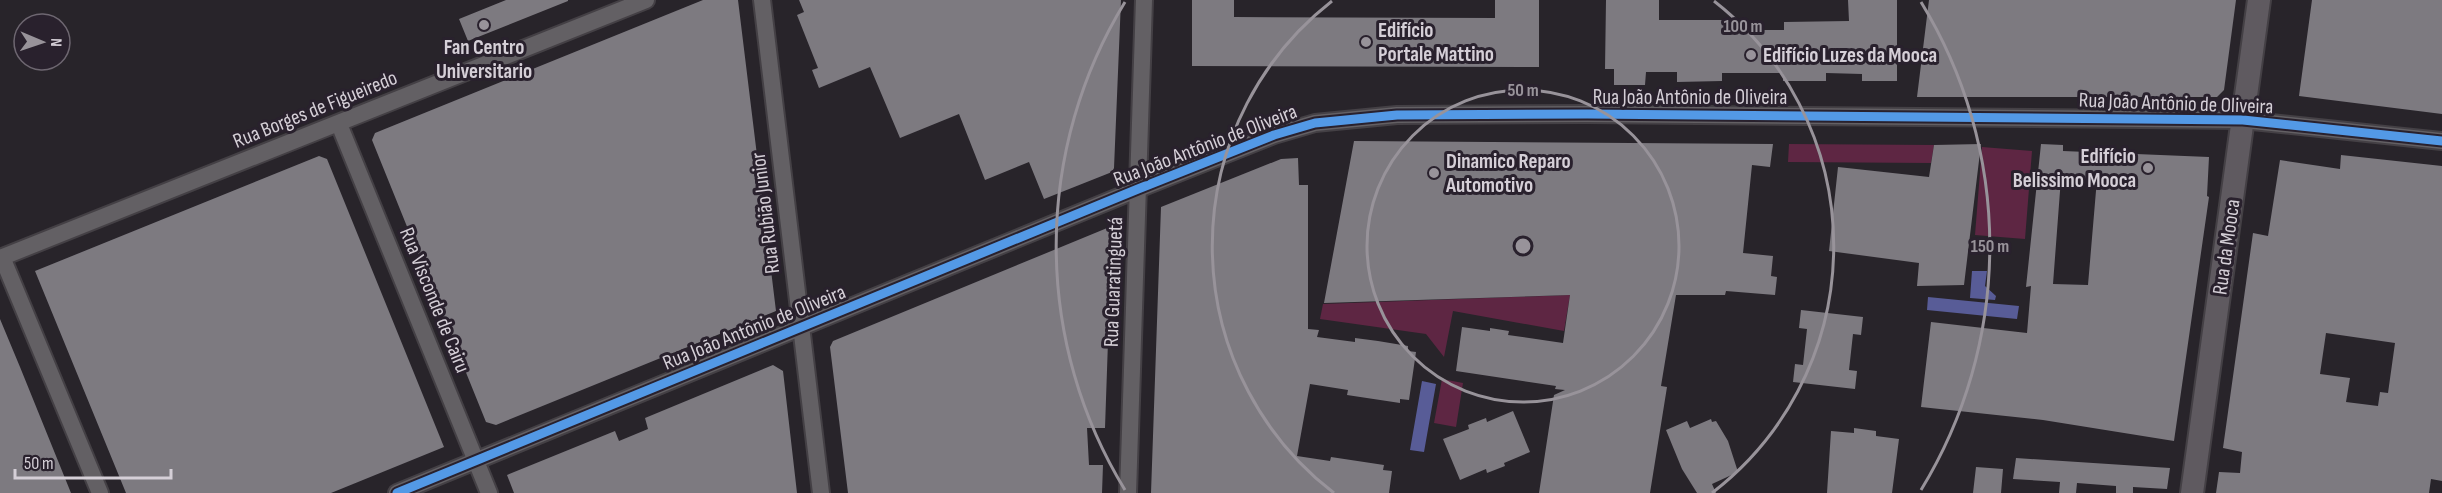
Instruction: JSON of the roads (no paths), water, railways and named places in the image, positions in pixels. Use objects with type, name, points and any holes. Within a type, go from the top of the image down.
[{"type":"main road","name":"Rua da Mooca","points":[[2192,493],[2259,0]]},
{"type":"street","name":"Rua Borges de Figueiredo","points":[[1,257],[646,0]]},
{"type":"street","name":"Rua Rubião Junior","points":[[762,0],[821,493]]},
{"type":"street","name":"Rua Guaratinguetá","points":[[1128,493],[1144,0]]},
{"type":"street","name":"Rua João Antônio de Oliveira","points":[[397,493],[1138,189],[1274,135],[1315,123],[1397,115],[1640,114],[2243,120],[2442,141]]},
{"type":"street","name":"Rua Visconde de Cairu","points":[[339,124],[489,493]]},
{"type":"street","points":[[1,257],[100,493]]},
{"type":"water","points":[[1972,271],[1987,271],[1985,286],[1996,296],[1995,300],[1970,298]]},
{"type":"water","points":[[1928,297],[2019,306],[2017,319],[1927,310]]},
{"type":"water","points":[[1422,381],[1436,384],[1424,452],[1410,450]]},
{"type":"place","name":"Fan Centro Universitario","points":[[484,25]]},
{"type":"place","name":"Edifício Portale Mattino","points":[[1366,42]]},
{"type":"place","name":"Edifício Luzes da Mooca","points":[[1751,55]]},
{"type":"place","name":"Edifício Belissimo Mooca","points":[[2148,168]]},
{"type":"place","name":"Dinamico Reparo Automotivo","points":[[1434,173]]}]
